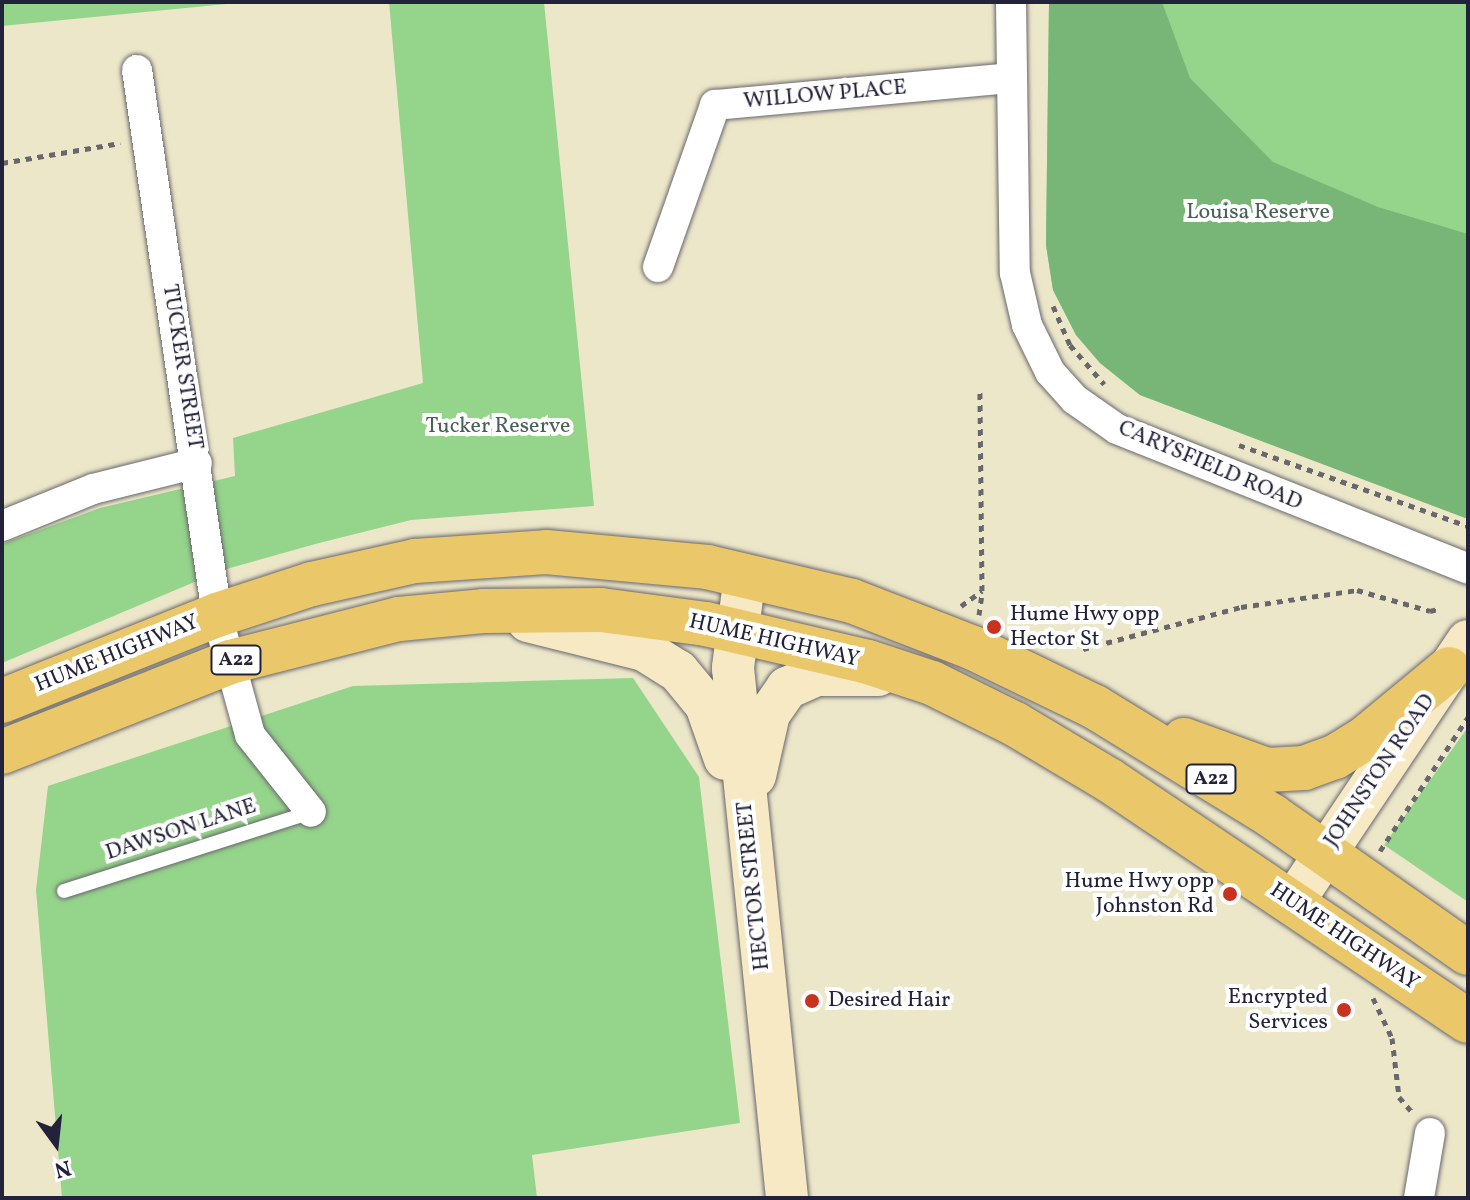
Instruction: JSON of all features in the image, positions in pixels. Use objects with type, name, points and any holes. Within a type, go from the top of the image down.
[{"type":"highway","name":"HUME HIGHWAY","points":[[2,701],[217,615],[312,584],[415,561],[546,552],[649,559],[745,575],[852,601],[973,648],[1095,707],[1272,816],[1468,953]]},
{"type":"highway","name":"HUME HIGHWAY","points":[[2,752],[230,662],[399,619],[483,611],[601,610],[735,630],[932,683],[1015,724],[1109,780],[1468,1021]]},
{"type":"highway","points":[[1095,707],[1267,770],[1284,771],[1335,757],[1458,655]]},
{"type":"main road","name":"HECTOR STREET","points":[[745,575],[735,630],[733,668],[787,1198]]},
{"type":"main road","points":[[483,611],[644,650],[678,671],[706,705],[748,833]]},
{"type":"main road","name":"JOHNSTON ROAD","points":[[1293,902],[1458,655]]},
{"type":"main road","points":[[748,833],[758,756],[769,714],[787,688],[816,675],[840,673],[932,683]]},
{"type":"street","name":"CARYSFIELD ROAD","points":[[1011,2],[1009,78],[1013,248],[1019,302],[1050,372],[1074,399],[1117,429],[1159,449],[1468,569]]},
{"type":"street","name":"TUCKER STREET","points":[[137,70],[217,615],[250,735],[311,812]]},
{"type":"street","name":"WILLOW PLACE","points":[[658,267],[715,105],[1009,78]]},
{"type":"street","points":[[2,526],[93,489],[197,463]]},
{"type":"street","points":[[1419,1198],[1430,1133]]},
{"type":"lane","name":"DAWSON LANE","points":[[64,891],[311,812]]},
{"type":"path","points":[[2,163],[145,138]]},
{"type":"path","points":[[1047,293],[1070,345],[1114,392]]},
{"type":"path","points":[[979,616],[982,591],[980,388]]},
{"type":"path","points":[[1228,441],[1468,526]]},
{"type":"path","points":[[1083,649],[1241,607],[1357,590],[1430,611],[1438,609]]},
{"type":"path","points":[[956,608],[982,591]]},
{"type":"path","points":[[1380,858],[1381,843],[1468,717]]},
{"type":"path","points":[[1372,996],[1392,1038],[1399,1097],[1430,1133]]},
{"type":"green space","points":[[2,2],[247,2],[2,26]]},
{"type":"green space","name":"Tucker Reserve","points":[[389,2],[544,2],[594,506],[411,520],[319,543],[223,570],[2,663],[2,544],[100,508],[235,476],[233,438],[423,383]]},
{"type":"green space","name":"Louisa Reserve","points":[[1049,2],[1468,2],[1468,519],[1140,395],[1100,363],[1076,335],[1053,290],[1046,245]]},
{"type":"green space","name":"Louisa Reserve","points":[[1049,2],[1162,2],[1190,78],[1273,162],[1378,207],[1468,234],[1468,519],[1140,395],[1100,363],[1076,335],[1053,290],[1046,245]]},
{"type":"green space","points":[[633,678],[699,777],[740,1123],[532,1155],[537,1198],[62,1198],[36,890],[48,786],[353,686]]},
{"type":"green space","points":[[1468,727],[1468,902],[1384,845]]},
{"type":"place","name":"Hume Hwy opp Hector St","points":[[994,627]]},
{"type":"place","name":"Hume Hwy opp Johnston Rd","points":[[1230,894]]},
{"type":"place","name":"Desired Hair","points":[[812,1001]]},
{"type":"place","name":"Encrypted Services","points":[[1344,1010]]}]
